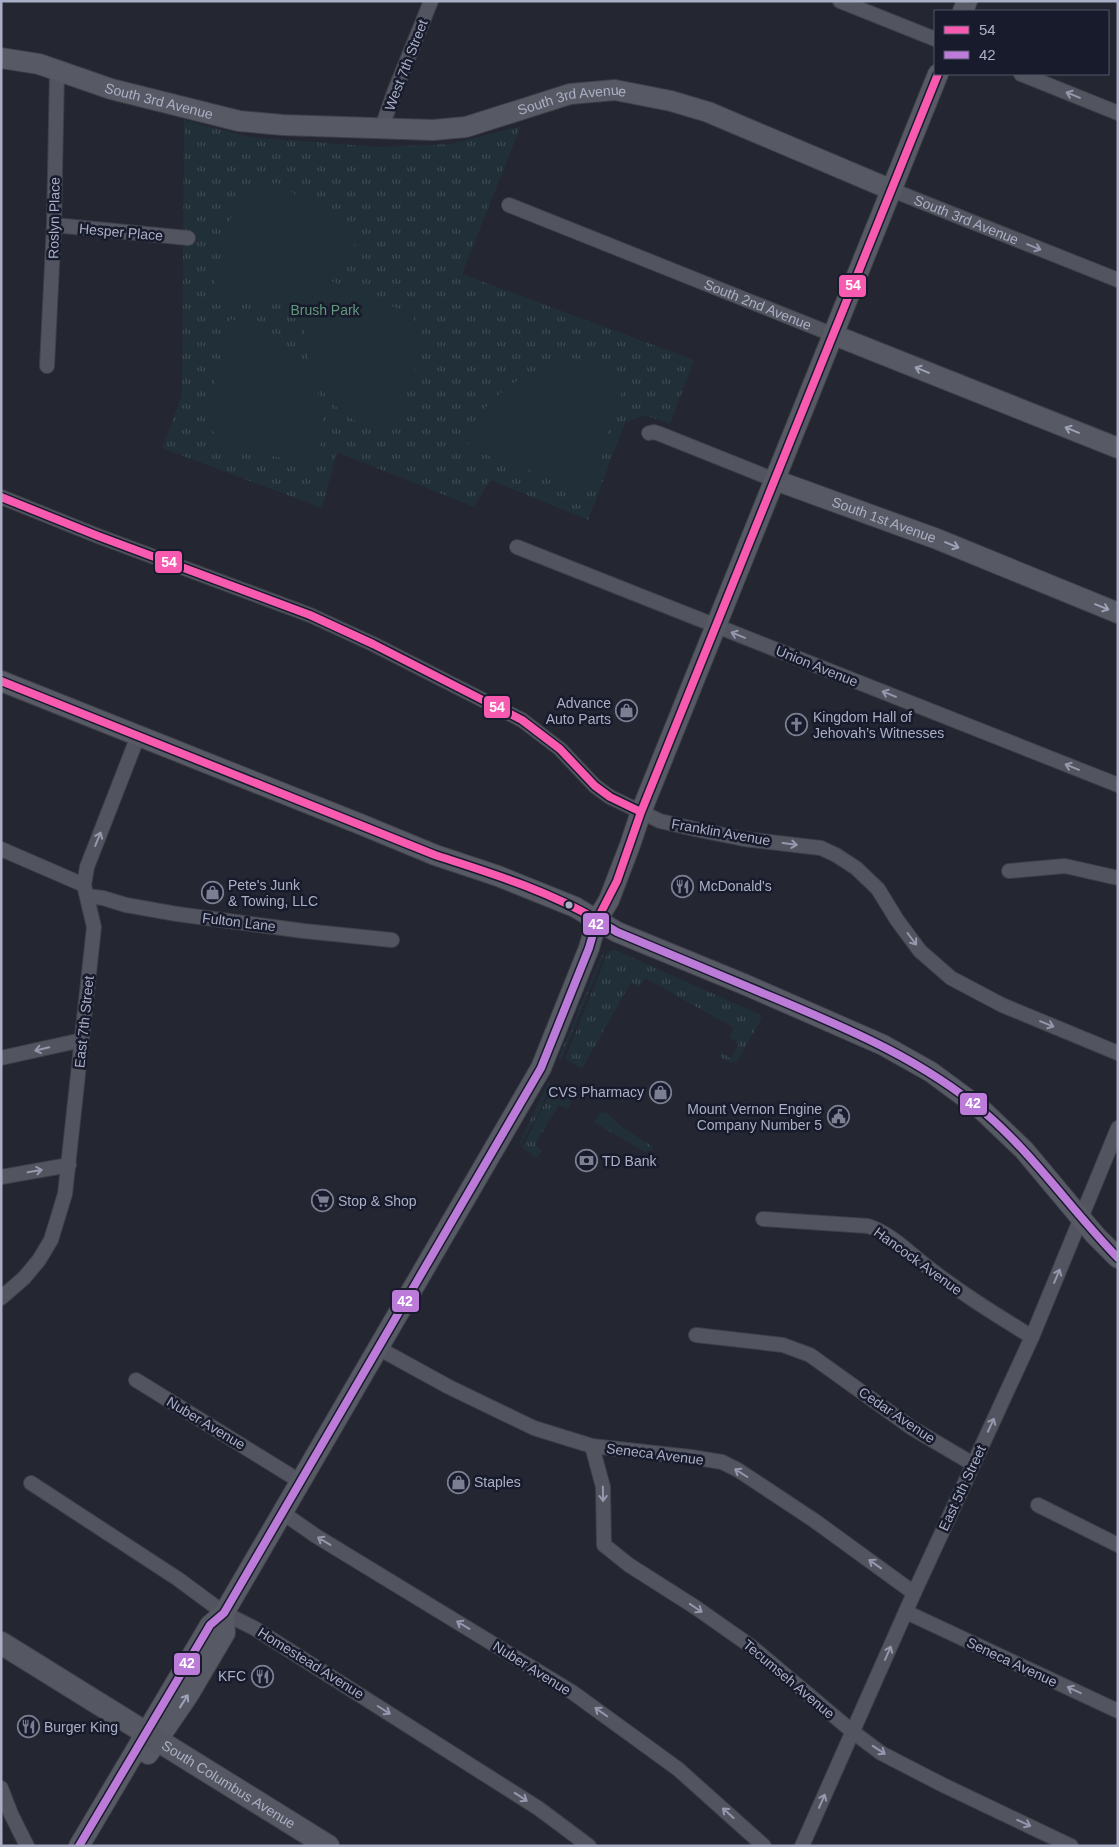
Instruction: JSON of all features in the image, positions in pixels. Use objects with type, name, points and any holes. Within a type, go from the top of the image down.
[{"type":"main road","name":"South Columbus Avenue","points":[[1,1643],[328,1846]]},
{"type":"street","name":"West 7th Street","points":[[382,130],[395,90],[431,1]]},
{"type":"street","points":[[840,1],[934,39]]},
{"type":"street","name":"South 3rd Avenue","points":[[1,58],[39,64],[111,89],[239,121],[283,125],[382,130],[433,130],[466,127],[570,94],[615,90],[671,101],[708,112],[892,190],[1118,280]]},
{"type":"street","name":"Roslyn Place","points":[[47,366],[54,225],[56,70]]},
{"type":"street","points":[[79,1846],[151,1737],[185,1700],[225,1633],[224,1613],[284,1513],[541,1068],[589,948],[597,920],[609,900],[641,812],[938,75]]},
{"type":"street","points":[[1023,75],[1118,113]]},
{"type":"street","name":"South 2nd Avenue","points":[[509,206],[1118,448]]},
{"type":"street","name":"Hesper Place","points":[[54,225],[188,238]]},
{"type":"street","name":"South 1st Avenue","points":[[649,433],[660,434],[775,480],[938,539],[1118,613]]},
{"type":"street","name":"Franklin Avenue","points":[[1,497],[310,615],[381,648],[522,720],[560,749],[595,786],[610,797],[660,821],[744,838],[821,848],[836,855],[856,868],[878,889],[897,920],[920,951],[951,978],[1002,1005],[1118,1053]]},
{"type":"street","name":"Union Avenue","points":[[517,547],[1118,785]]},
{"type":"street","points":[[1,681],[435,855],[575,907],[617,932],[883,1044],[930,1072],[982,1109],[1002,1127],[1024,1150],[1094,1235],[1118,1258]]},
{"type":"street","name":"East 7th Street","points":[[1,1298],[24,1278],[39,1260],[51,1240],[65,1194],[94,927],[86,891],[87,867],[138,736]]},
{"type":"street","name":"Fulton Lane","points":[[1,849],[86,891],[126,905],[177,914],[304,931],[392,940]]},
{"type":"street","points":[[1009,871],[1065,866],[1118,878]]},
{"type":"street","points":[[1,1058],[82,1040]]},
{"type":"street","name":"East 5th Street","points":[[802,1846],[914,1593],[1032,1337],[1118,1128]]},
{"type":"street","points":[[1,1177],[69,1165]]},
{"type":"street","name":"Hancock Avenue","points":[[763,1219],[868,1226],[878,1229],[981,1306],[1032,1337]]},
{"type":"street","name":"Cedar Avenue","points":[[696,1336],[783,1345],[810,1355],[912,1428],[973,1464]]},
{"type":"street","name":"Seneca Avenue","points":[[378,1348],[474,1400],[534,1428],[592,1446],[722,1462],[738,1470],[815,1521],[914,1593]]},
{"type":"street","name":"Nuber Avenue","points":[[136,1380],[301,1482]]},
{"type":"street","name":"Tecumseh Avenue","points":[[592,1446],[603,1487],[604,1545],[629,1565],[752,1646],[853,1732],[881,1753],[942,1785],[1071,1846]]},
{"type":"street","name":"Homestead Avenue","points":[[31,1483],[178,1579],[224,1613],[254,1628],[538,1808],[589,1846]]},
{"type":"street","points":[[1038,1505],[1118,1545]]},
{"type":"street","name":"Nuber Avenue","points":[[284,1513],[316,1536],[572,1692],[678,1769],[764,1846]]},
{"type":"street","name":"Seneca Avenue","points":[[906,1612],[1118,1711]]},
{"type":"street","points":[[95,1846],[151,1737]]},
{"type":"street","points":[[1,1788],[11,1814],[27,1846]]},
{"type":"green space","name":"Brush Park","points":[[184,120],[249,137],[378,147],[451,144],[521,126],[462,274],[694,360],[670,424],[645,415],[625,423],[588,520],[490,480],[474,507],[337,452],[322,508],[162,448],[182,395]]},
{"type":"green space","points":[[276,183],[360,235],[348,256],[326,279],[413,315],[416,328],[424,346],[390,432],[363,426],[339,410],[321,388],[309,360],[304,324],[313,295],[321,285],[288,299],[241,302],[211,295],[236,199]]},
{"type":"green space","points":[[230,319],[256,327],[281,343],[307,370],[319,396],[324,430],[316,464],[223,447],[205,419]]},
{"type":"green space","points":[[588,363],[614,369],[627,376],[591,484],[581,489],[466,447],[483,410],[508,386],[549,364]]},
{"type":"green space","points":[[615,950],[761,1015],[761,1020],[737,1061],[731,1063],[719,1057],[722,1052],[730,1058],[739,1044],[729,1037],[734,1028],[645,978],[640,987],[631,982],[582,1069],[565,1059],[608,952]]},
{"type":"green space","points":[[605,952],[561,1060],[558,1059],[600,958]]},
{"type":"green space","points":[[548,1083],[551,1085],[538,1114],[520,1146],[520,1141]]},
{"type":"green space","points":[[554,1085],[565,1092],[571,1103],[568,1109],[559,1105],[535,1144],[542,1151],[537,1158],[522,1148]]},
{"type":"green space","points":[[600,1112],[607,1113],[621,1126],[653,1147],[653,1149],[645,1152],[594,1122]]},
{"type":"transit line","name":"54","points":[[597,920],[617,881],[641,812],[938,75]]},
{"type":"transit line","name":"54","points":[[1,497],[98,536],[310,615],[373,644],[522,720],[560,749],[595,786],[610,797],[641,812]]},
{"type":"transit line","name":"54","points":[[1,681],[435,855],[538,891],[597,920]]},
{"type":"transit line","name":"42","points":[[79,1846],[210,1625],[224,1613],[541,1068],[589,948],[597,920],[617,932],[859,1035],[912,1062],[962,1094],[1020,1147],[1118,1258]]},
{"type":"place","name":"Advance Auto Parts","points":[[627,711]]},
{"type":"place","name":"Kingdom Hall of Jehovah’s Witnesses","points":[[797,725]]},
{"type":"place","name":"McDonald's","points":[[683,886]]},
{"type":"place","name":"Pete's Junk & Towing, LLC","points":[[212,893]]},
{"type":"place","name":"CVS Pharmacy","points":[[660,1092]]},
{"type":"place","name":"Mount Vernon Engine Company Number 5","points":[[838,1117]]},
{"type":"place","name":"TD Bank","points":[[586,1161]]},
{"type":"place","name":"Stop & Shop","points":[[322,1201]]},
{"type":"place","name":"Staples","points":[[458,1482]]},
{"type":"place","name":"KFC","points":[[262,1676]]},
{"type":"place","name":"Burger King","points":[[28,1727]]}]
